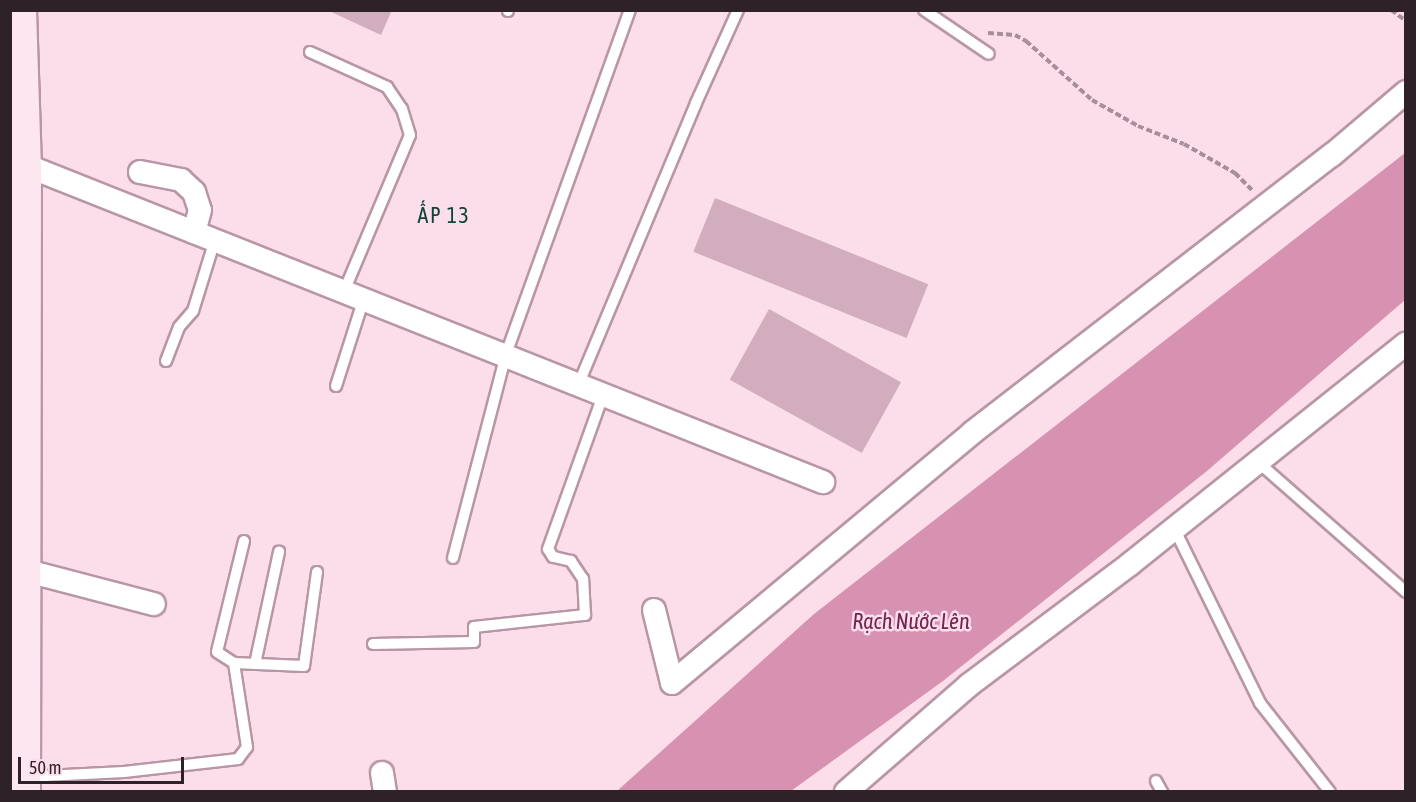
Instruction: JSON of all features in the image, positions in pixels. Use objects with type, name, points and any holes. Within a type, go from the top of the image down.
[{"type":"street","points":[[20,10],[25,165],[18,393],[18,536],[27,571],[25,784]]},
{"type":"street","points":[[654,610],[672,683],[973,432],[1267,206],[1406,92]]},
{"type":"street","points":[[25,165],[506,354],[823,482]]},
{"type":"street","points":[[140,172],[181,180],[194,192],[205,236]]},
{"type":"street","points":[[846,792],[969,685],[1174,528],[1406,344]]},
{"type":"street","points":[[27,571],[154,604]]},
{"type":"lane","points":[[453,558],[506,354],[630,10]]},
{"type":"lane","points":[[579,383],[691,114],[738,10]]},
{"type":"lane","points":[[924,10],[989,54]]},
{"type":"lane","points":[[310,52],[387,87],[402,110],[410,135],[354,294],[336,386]]},
{"type":"lane","points":[[166,361],[179,327],[194,311],[205,236]]},
{"type":"lane","points":[[374,644],[474,642],[474,627],[585,615],[583,579],[571,561],[553,557],[548,549],[604,393]]},
{"type":"lane","points":[[1258,462],[1406,592]]},
{"type":"lane","points":[[1174,528],[1260,703],[1330,792]]},
{"type":"lane","points":[[244,541],[216,652],[234,663],[304,666],[317,572]]},
{"type":"lane","points":[[255,664],[279,552]]},
{"type":"lane","points":[[25,784],[238,759],[247,747],[234,663]]},
{"type":"lane","points":[[1155,781],[1162,792]]},
{"type":"path","points":[[1391,10],[1406,21]]},
{"type":"path","points":[[977,32],[1015,35],[1026,41],[1092,100],[1235,173],[1267,206]]},
{"type":"water","name":"Rạch Nước Lên","points":[[1405,153],[1405,300],[1207,471],[943,681],[791,791],[617,791],[814,614]]},
{"type":"building","points":[[327,10],[392,10],[381,35]]},
{"type":"building","points":[[715,198],[928,284],[907,338],[693,252]]},
{"type":"building","points":[[769,309],[901,382],[862,453],[730,380]]},
{"type":"district","name":"ẤP 13","points":[[444,216]]}]
